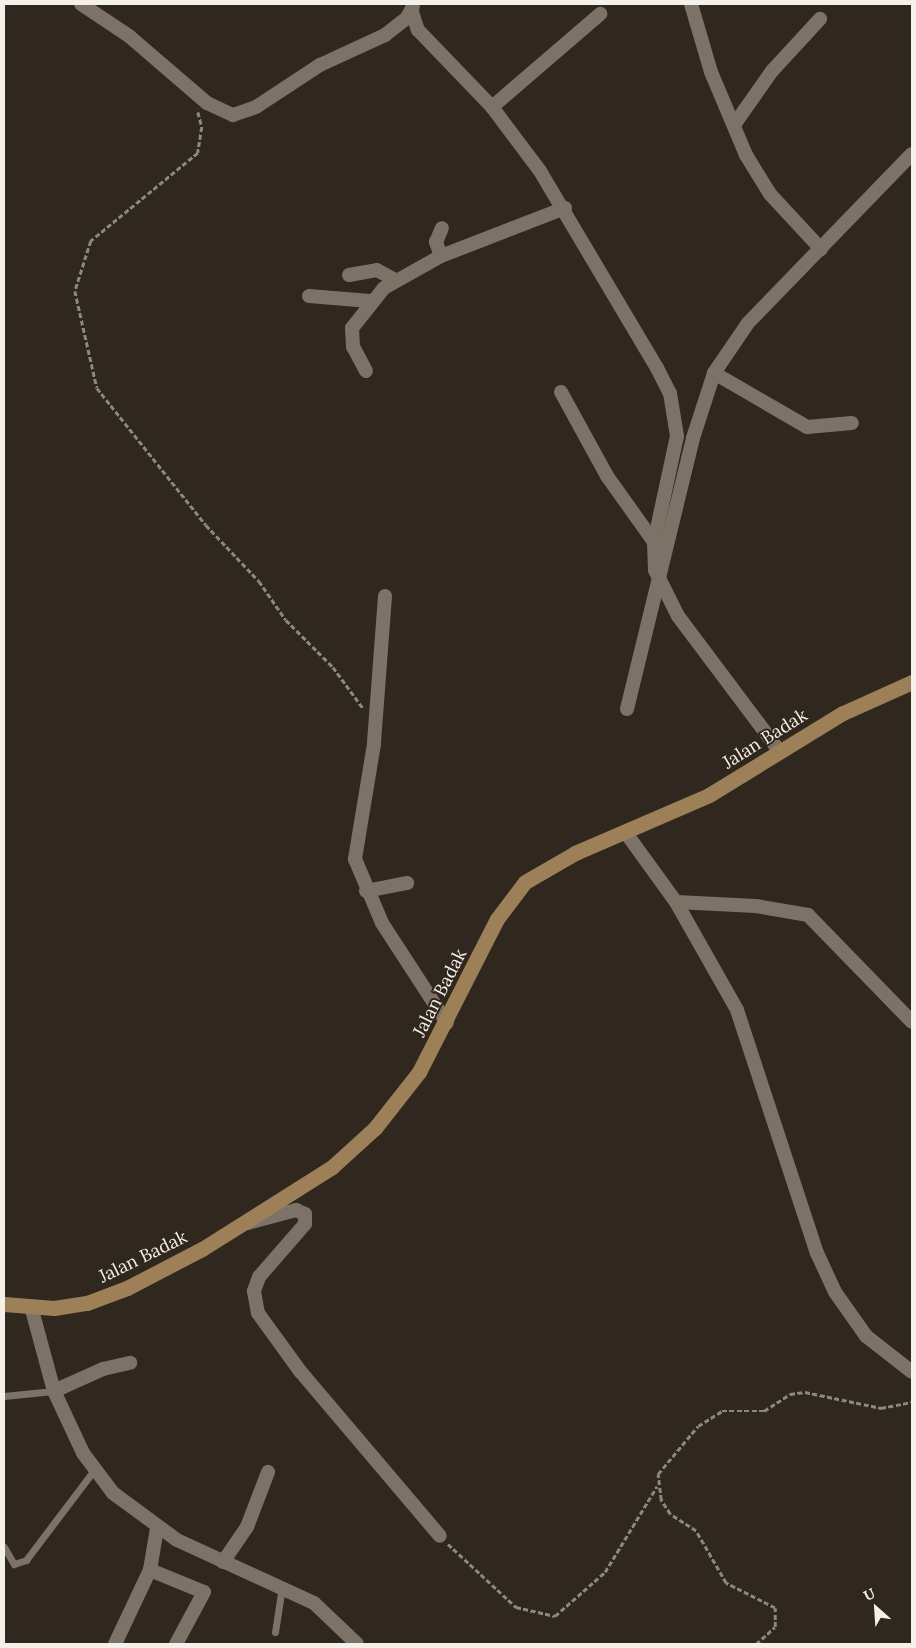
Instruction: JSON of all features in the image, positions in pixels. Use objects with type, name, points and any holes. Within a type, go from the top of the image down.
[{"type":"street","points":[[81,4],[129,36],[190,90],[216,109],[240,115],[320,64],[402,24],[412,8]]},
{"type":"street","points":[[691,4],[711,72],[734,125],[770,194],[821,249]]},
{"type":"street","points":[[412,8],[418,30]]},
{"type":"street","points":[[492,108],[600,14]]},
{"type":"street","points":[[734,125],[772,71],[820,19]]},
{"type":"street","points":[[402,24],[418,30],[492,108],[565,208],[657,368],[673,406],[677,436],[654,542],[653,563],[661,582],[690,632],[780,752]]},
{"type":"street","points":[[627,709],[661,582],[693,438],[714,373],[748,324],[912,154]]},
{"type":"street","points":[[366,371],[350,335],[354,321],[370,301],[395,280],[441,256],[565,208]]},
{"type":"street","points":[[441,256],[436,242],[442,228]]},
{"type":"street","points":[[349,275],[377,270],[395,280]]},
{"type":"street","points":[[308,296],[370,301]]},
{"type":"street","points":[[714,373],[807,427],[852,423]]},
{"type":"street","points":[[561,392],[607,476],[654,542]]},
{"type":"street","points":[[385,596],[375,726],[355,846],[366,892],[406,963],[447,1023]]},
{"type":"street","name":"Jalan Badak","points":[[4,1304],[32,1310],[88,1303],[127,1288],[242,1224],[332,1167],[375,1128],[410,1086],[447,1023],[497,919],[516,892],[546,868],[709,795],[843,713],[912,682]]},
{"type":"street","points":[[626,833],[676,902],[747,1036],[817,1253],[835,1292],[866,1336],[912,1372]]},
{"type":"street","points":[[366,892],[407,882]]},
{"type":"street","points":[[676,902],[756,906],[808,915],[912,1022]]},
{"type":"street","points":[[242,1224],[291,1210],[305,1214],[304,1224],[259,1277],[254,1291],[258,1313],[294,1364],[440,1536]]},
{"type":"street","points":[[32,1310],[54,1391],[94,1470],[132,1510],[157,1528],[223,1562],[314,1603],[356,1644]]},
{"type":"street","points":[[54,1391],[103,1369],[130,1364]]},
{"type":"street","points":[[223,1562],[247,1527],[268,1472]]},
{"type":"street","points":[[115,1644],[150,1570],[157,1528]]},
{"type":"street","points":[[150,1570],[204,1592],[176,1644]]},
{"type":"lane","points":[[4,1396],[54,1391]]},
{"type":"lane","points":[[4,1548],[14,1564],[26,1560],[94,1470]]},
{"type":"lane","points":[[275,1632],[282,1587]]},
{"type":"path","points":[[190,90],[202,127],[198,153],[91,242],[75,291],[97,388],[206,525],[259,581],[286,620],[333,667],[375,726]]},
{"type":"path","points":[[440,1536],[516,1607],[556,1616],[605,1572],[657,1486],[658,1474],[698,1426],[722,1411],[764,1411],[790,1394],[806,1392],[880,1408],[912,1402]]},
{"type":"path","points":[[657,1486],[670,1514],[696,1531],[726,1583],[775,1608],[775,1628],[756,1644]]}]
